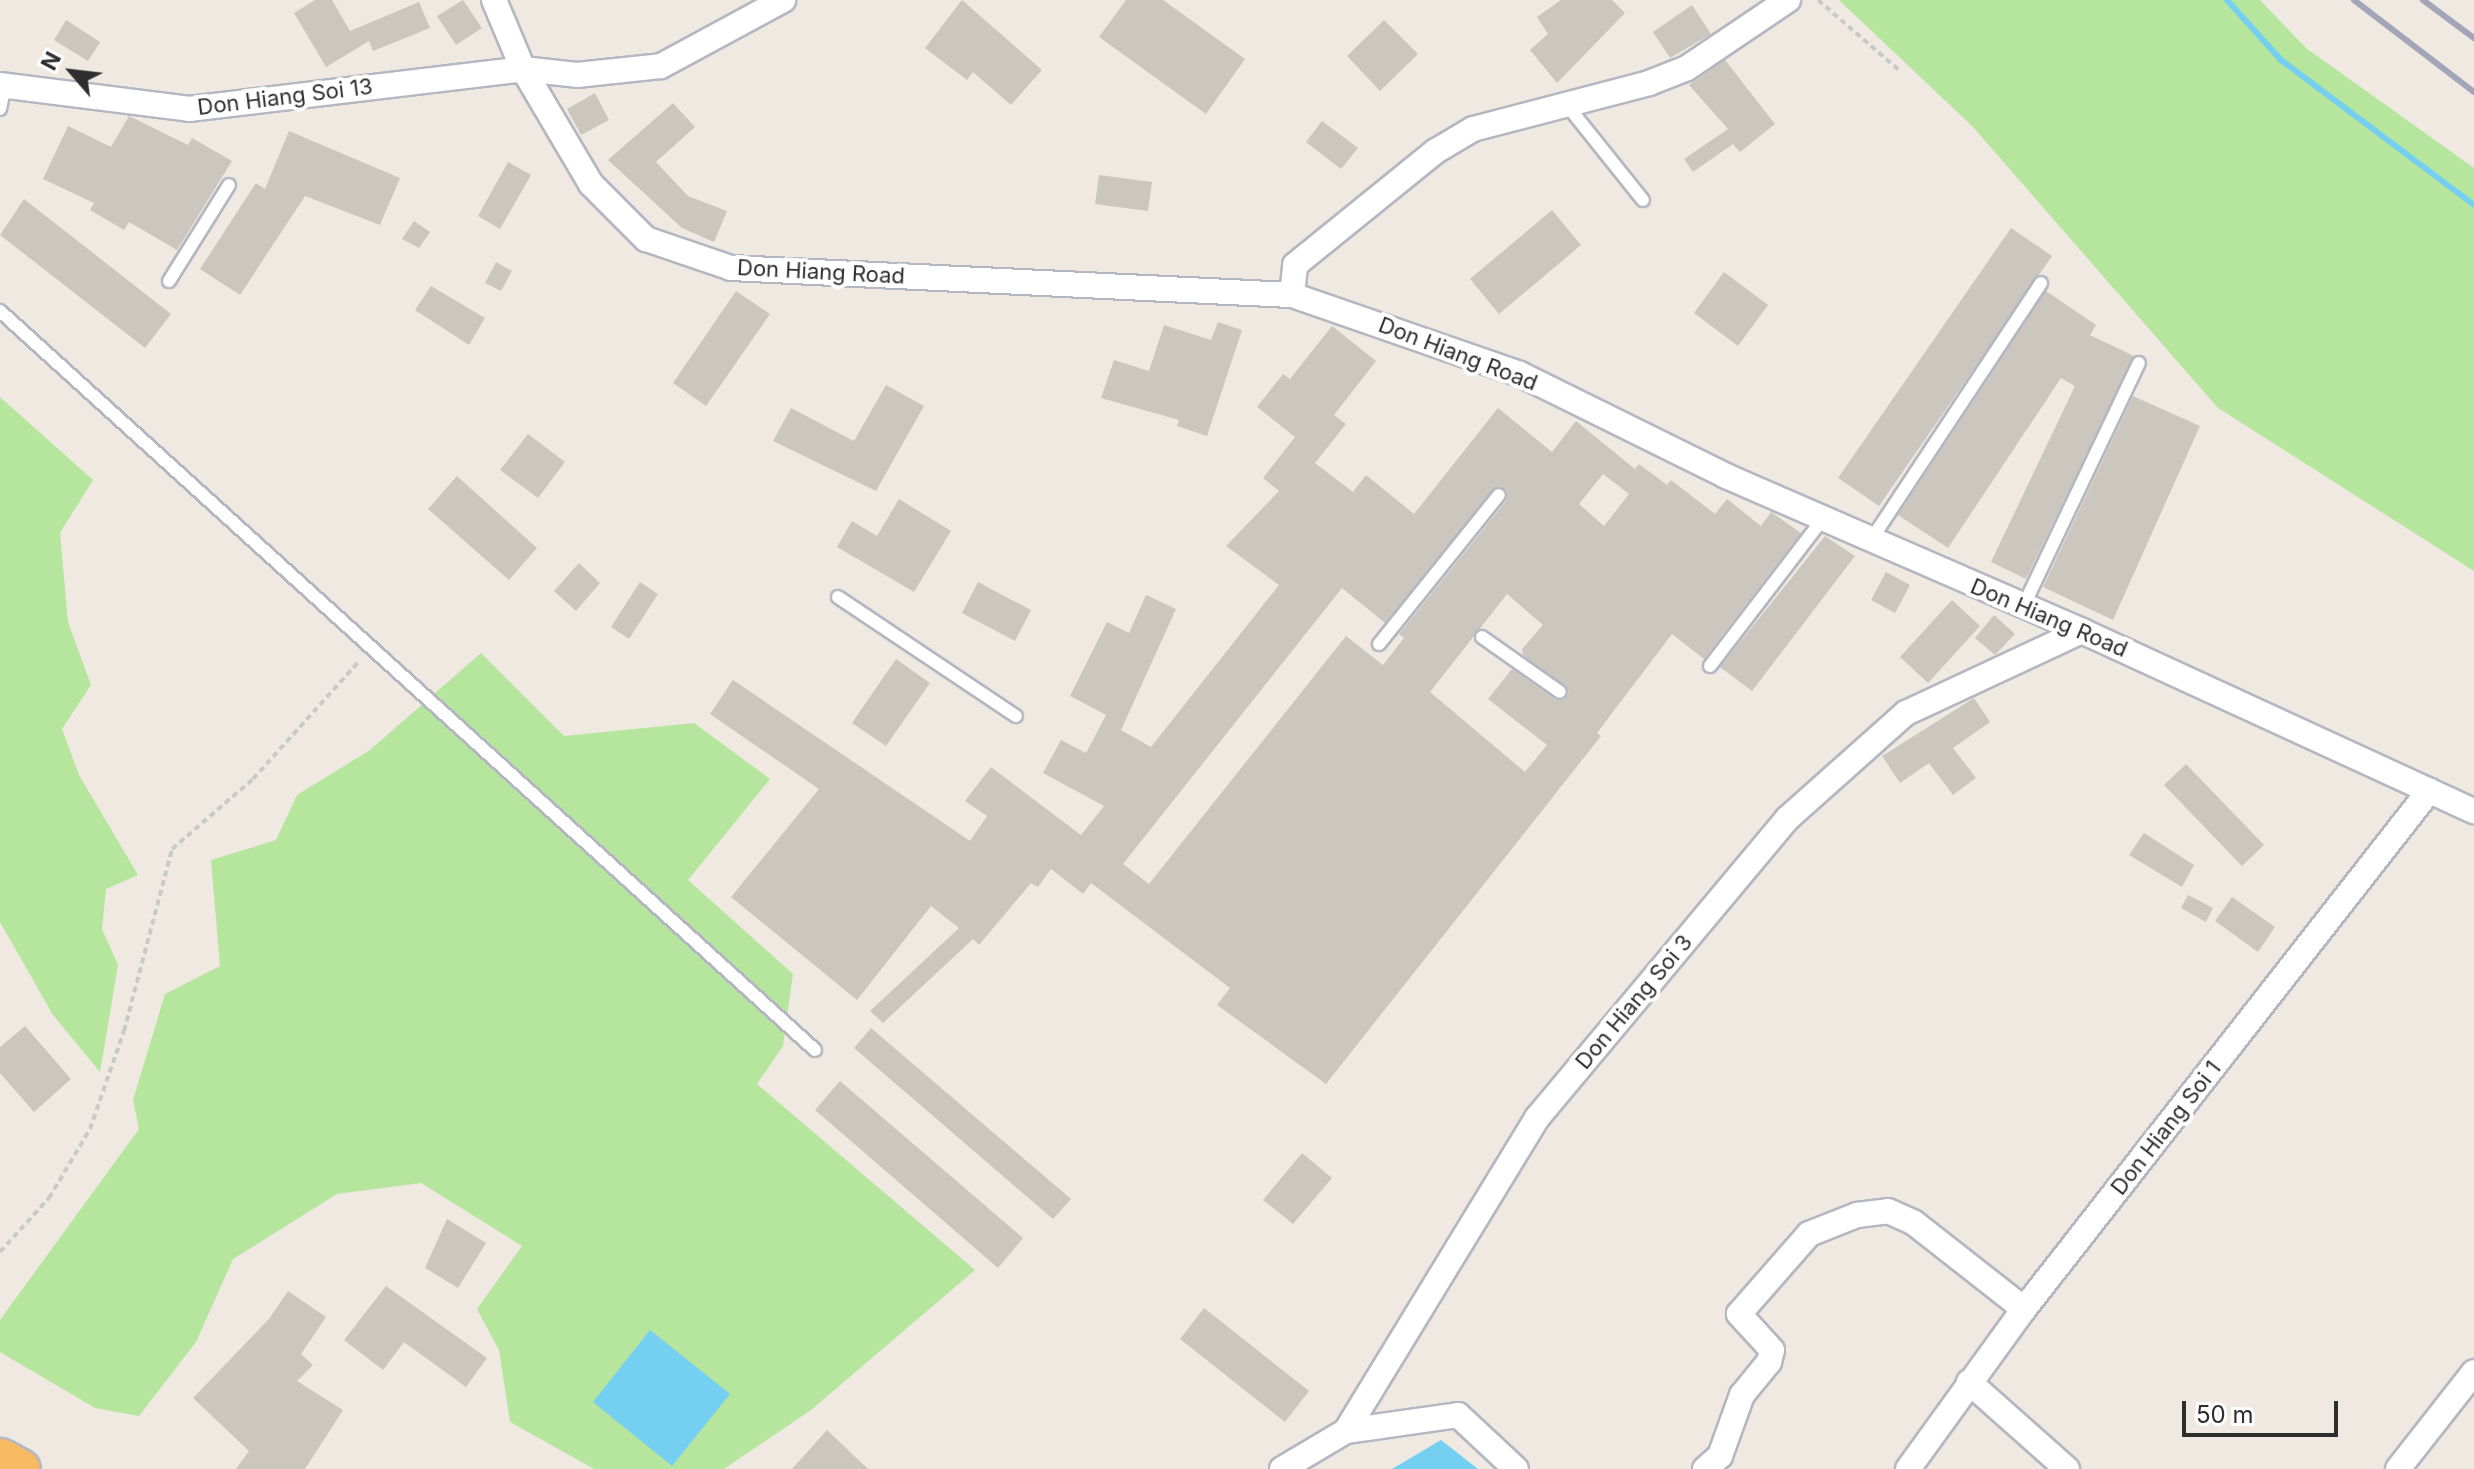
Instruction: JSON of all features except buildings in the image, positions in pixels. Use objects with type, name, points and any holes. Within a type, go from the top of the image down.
[{"type":"highway","points":[[0,1459],[20,1469]]},
{"type":"street","name":"Don Hiang Road","points":[[494,0],[523,69],[591,184],[646,239],[731,268],[1292,295],[1520,374],[1640,436],[2082,631],[2474,811]]},
{"type":"street","name":"Don Hiang Soi 13","points":[[2,93],[189,109],[523,69],[577,75],[661,66],[783,0]]},
{"type":"street","points":[[1292,295],[1295,265],[1436,151],[1473,129],[1687,68],[1788,0]]},
{"type":"street","name":"Don Hiang Soi 3","points":[[1282,1469],[1346,1431],[1537,1118],[1788,818],[1906,713],[2082,631]]},
{"type":"street","name":"Don Hiang Soi 1","points":[[1908,1469],[2024,1309],[2429,791]]},
{"type":"street","points":[[1705,1469],[1720,1456],[1742,1395],[1769,1362],[1772,1350],[1739,1314],[1809,1234],[1857,1215],[1888,1211],[1913,1222],[2024,1309]]},
{"type":"street","points":[[2398,1469],[2474,1372]]},
{"type":"street","points":[[1969,1382],[2067,1469]]},
{"type":"street","points":[[1346,1431],[1458,1415],[1516,1469]]},
{"type":"lane","points":[[1566,104],[1643,200]]},
{"type":"lane","points":[[169,281],[229,185]]},
{"type":"lane","points":[[1871,540],[2041,283]]},
{"type":"lane","points":[[0,311],[369,650],[815,1050]]},
{"type":"lane","points":[[2023,607],[2139,363]]},
{"type":"lane","points":[[1379,644],[1499,495]]},
{"type":"lane","points":[[1710,666],[1823,519]]},
{"type":"lane","points":[[838,597],[1016,716]]},
{"type":"lane","points":[[1482,637],[1560,692]]},
{"type":"path","points":[[1818,0],[1900,71]]},
{"type":"path","points":[[0,1252],[49,1198],[90,1129],[124,1031],[172,849],[253,779],[369,650]]},
{"type":"green space","points":[[1839,0],[2260,0],[2306,48],[2474,168],[2474,571],[2218,408],[1973,127]]},
{"type":"green space","points":[[0,397],[93,480],[60,533],[68,622],[91,685],[62,729],[79,775],[138,875],[106,889],[102,929],[118,965],[100,1072],[53,1015],[0,922]]},
{"type":"green space","points":[[481,653],[564,736],[694,723],[770,779],[688,880],[793,974],[783,1046],[757,1084],[975,1270],[811,1410],[724,1469],[594,1469],[510,1422],[499,1350],[477,1309],[522,1246],[421,1183],[337,1194],[233,1259],[196,1342],[139,1416],[95,1408],[0,1352],[0,1320],[139,1129],[133,1100],[165,994],[220,966],[211,860],[276,840],[297,795],[370,750]]},
{"type":"water","points":[[650,1330],[730,1394],[672,1466],[593,1402]]},
{"type":"water","points":[[1441,1440],[1478,1469],[1392,1469]]},
{"type":"waterway","points":[[2227,0],[2281,60],[2474,205]]},
{"type":"railway","points":[[2354,0],[2474,92]]},
{"type":"railway","points":[[2423,0],[2474,38]]}]
